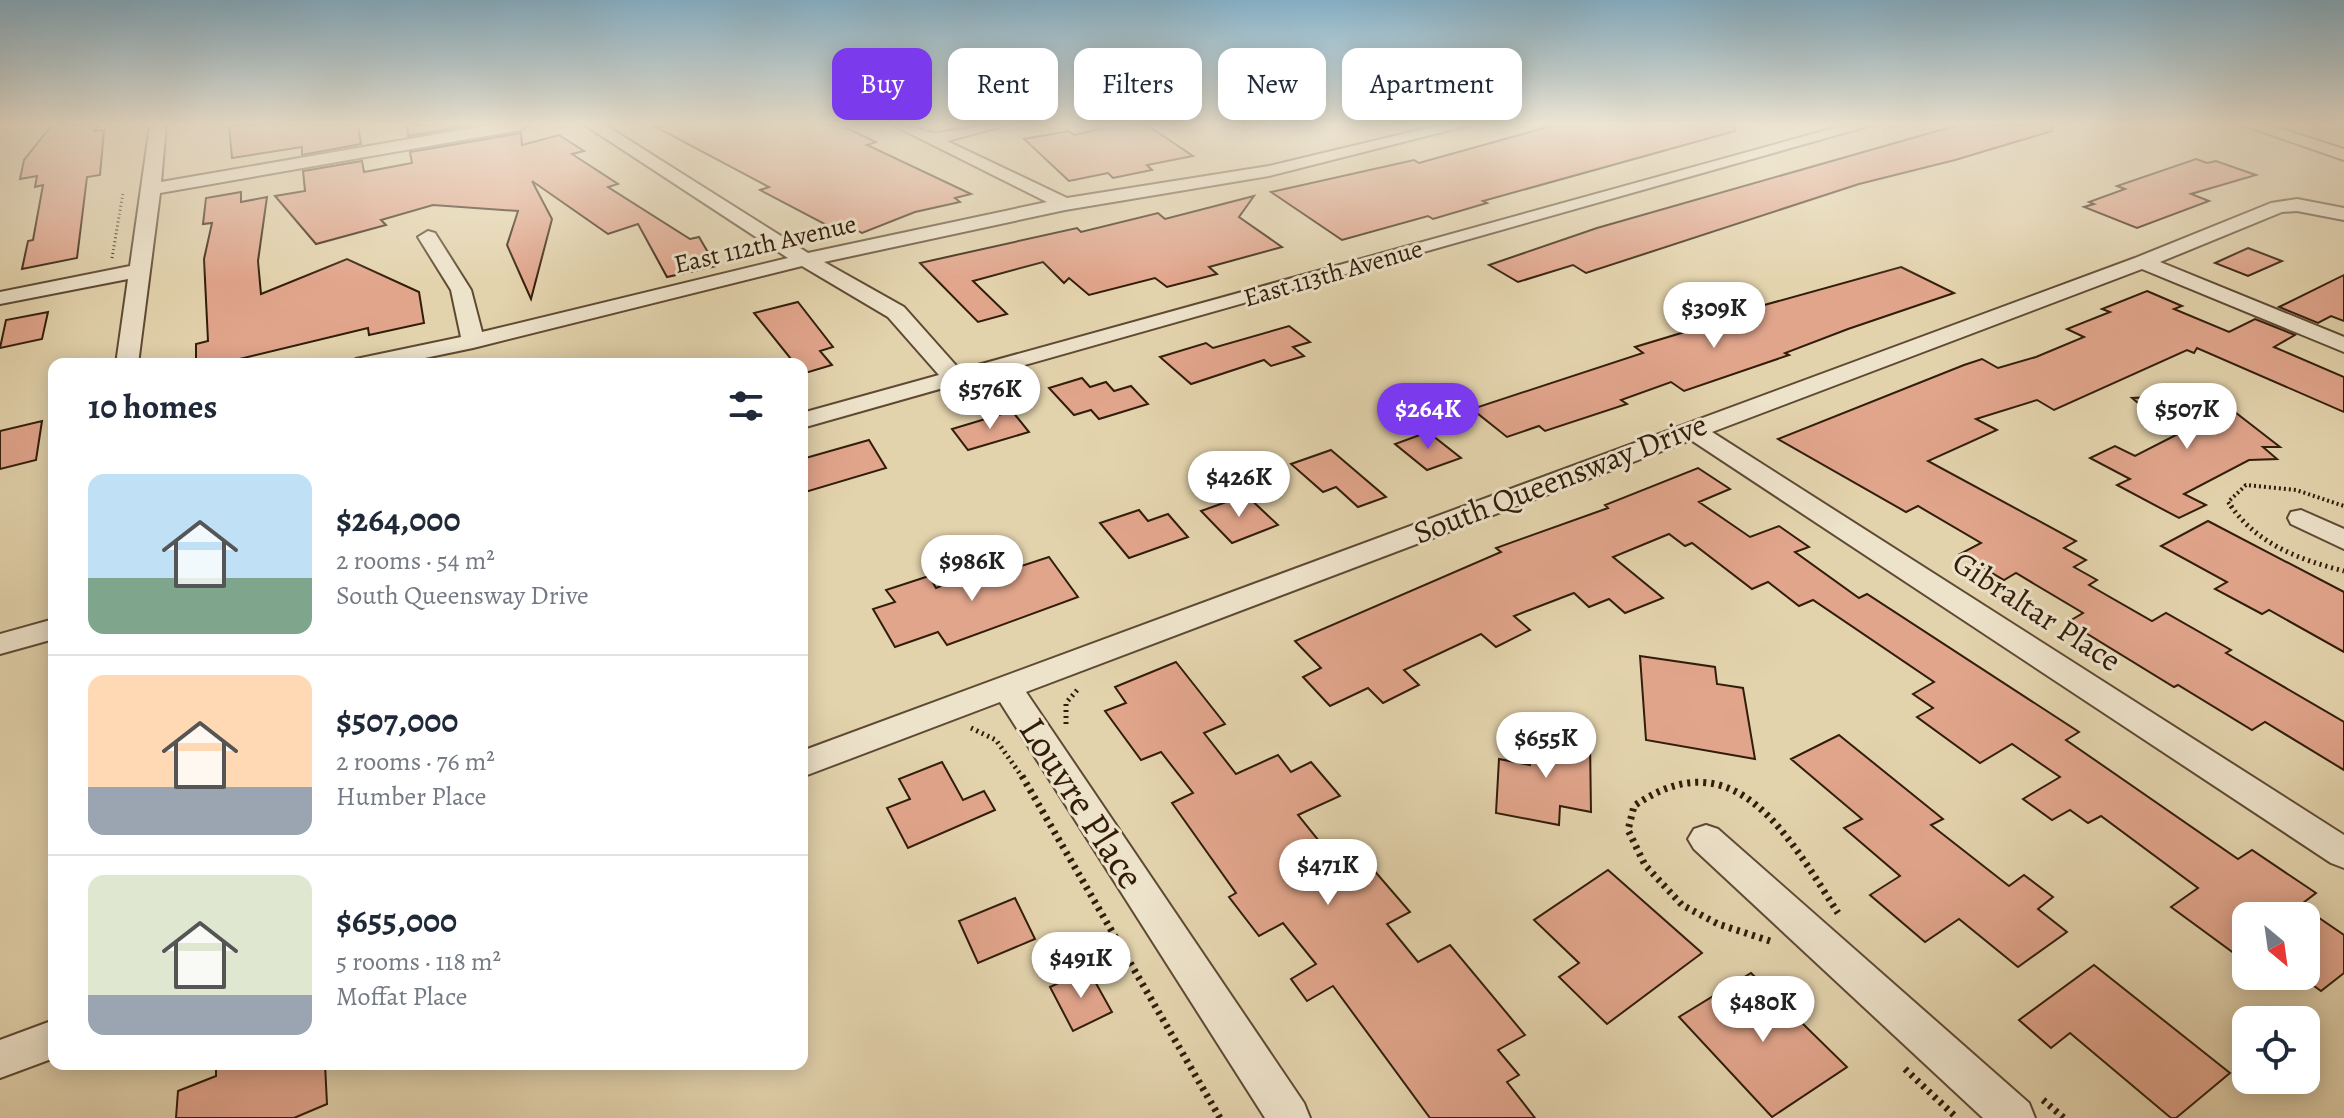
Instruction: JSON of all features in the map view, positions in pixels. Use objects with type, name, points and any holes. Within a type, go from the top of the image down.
[{"type":"street","points":[[128,358],[154,177]]},
{"type":"street","points":[[153,189],[221,177]]},
{"type":"street","points":[[675,177],[804,260],[896,312],[955,379]]},
{"type":"street","points":[[1009,177],[1065,204]]},
{"type":"street","name":"East 112th Avenue","points":[[392,358],[804,260],[1065,204],[1231,177]]},
{"type":"street","name":"East 113th Avenue","points":[[808,419],[1677,177]]},
{"type":"street","name":"South Queensway Drive","points":[[808,762],[2142,262],[2278,207],[2332,211]]},
{"type":"street","points":[[428,237],[461,290],[473,341]]},
{"type":"street","points":[[2142,262],[2344,345]]},
{"type":"street","points":[[0,298],[138,271]]},
{"type":"street","name":"Gibraltar Place","points":[[1690,429],[2344,853]]},
{"type":"street","points":[[2301,518],[2344,540]]},
{"type":"street","points":[[0,644],[48,631]]},
{"type":"street","name":"Louvre Place","points":[[1007,688],[1289,1118]]},
{"type":"street","points":[[1706,839],[2014,1118]]},
{"type":"street","points":[[0,1059],[48,1041]]},
{"type":"path","points":[[111,262],[124,186]]},
{"type":"path","points":[[1067,728],[1063,715],[1068,697],[1085,684]]},
{"type":"path","points":[[965,726],[996,740],[1012,759],[1220,1118]]},
{"type":"building","points":[[37,177],[87,177],[77,258],[22,269],[28,241],[33,240],[43,185],[35,187]]},
{"type":"building","points":[[304,177],[608,177],[618,184],[608,187],[690,239],[699,237],[716,266],[667,277],[638,224],[608,234],[532,181],[552,219],[531,299],[507,245],[518,211],[433,205],[381,220],[386,225],[316,244],[275,196],[305,191]]},
{"type":"building","points":[[750,177],[935,177],[971,194],[955,198],[960,202],[915,212],[862,233],[846,224],[834,229],[760,190],[769,187]]},
{"type":"building","points":[[1065,177],[1088,177],[1069,181]]},
{"type":"building","points":[[1337,177],[1569,177],[1483,201],[1487,203],[1433,219],[1428,216],[1342,240],[1271,192]]},
{"type":"building","points":[[1775,177],[1886,177],[1586,273],[1573,265],[1518,282],[1489,265],[1597,228]]},
{"type":"building","points":[[2143,177],[2249,177],[2191,194],[2209,201],[2137,228],[2084,207],[2094,204],[2089,202],[2125,189],[2117,186]]},
{"type":"building","points":[[241,192],[241,202],[267,197],[258,261],[261,294],[347,259],[419,292],[424,323],[369,335],[368,328],[244,358],[196,358],[196,344],[208,341],[204,259],[212,223],[203,224],[206,198]]},
{"type":"building","points":[[1254,196],[1239,217],[1282,247],[1209,267],[1217,274],[1167,287],[1155,278],[1089,295],[1069,278],[1064,283],[1043,262],[973,281],[1007,314],[978,322],[920,263],[1077,228],[1081,232],[1158,213],[1165,219]]},
{"type":"building","points":[[2248,248],[2282,261],[2248,276],[2215,263]]},
{"type":"building","points":[[1901,267],[1954,293],[1684,391],[1671,382],[1621,400],[1627,404],[1545,431],[1539,426],[1507,437],[1472,409],[1643,353],[1635,347],[1761,309],[1757,307]]},
{"type":"building","points":[[2344,275],[2344,321],[2331,316],[2318,323],[2279,307]]},
{"type":"building","points":[[2147,291],[2182,306],[2174,309],[2229,332],[2255,319],[2295,335],[2274,347],[2344,377],[2344,412],[2197,348],[2194,353],[2187,350],[2054,410],[2037,400],[1976,419],[1997,430],[1928,461],[2076,541],[2064,548],[2086,560],[2074,567],[2097,580],[2089,585],[2152,621],[2166,613],[2231,650],[2226,653],[2344,722],[2344,770],[2265,722],[2252,730],[2178,685],[2174,687],[2068,622],[2083,613],[2016,573],[2004,580],[1960,554],[1981,543],[1918,506],[1906,512],[1778,439],[1982,359],[1998,368],[2036,357],[2084,337],[2067,329],[2110,312],[2102,309]]},
{"type":"building","points":[[798,302],[833,347],[820,351],[832,365],[808,372],[808,358],[790,358],[754,313]]},
{"type":"building","points":[[48,312],[42,339],[0,348],[6,320]]},
{"type":"building","points":[[1289,326],[1310,342],[1293,347],[1304,356],[1271,366],[1264,360],[1191,384],[1160,357],[1206,343],[1213,348]]},
{"type":"building","points":[[1082,378],[1090,387],[1106,382],[1114,391],[1131,386],[1148,404],[1099,419],[1091,410],[1074,415],[1049,388]]},
{"type":"building","points":[[2213,395],[2280,447],[2263,447],[2277,459],[2249,460],[2184,494],[2206,505],[2179,518],[2117,485],[2130,479],[2090,458],[2115,446],[2135,456],[2176,435],[2132,398]]},
{"type":"building","points":[[1012,411],[1029,432],[968,450],[952,429]]},
{"type":"building","points":[[42,421],[36,460],[0,469],[0,431]]},
{"type":"building","points":[[1428,432],[1461,458],[1427,470],[1395,444]]},
{"type":"building","points":[[869,440],[886,468],[808,491],[808,457]]},
{"type":"building","points":[[1331,450],[1386,497],[1358,507],[1336,487],[1323,492],[1291,464]]},
{"type":"building","points":[[1698,468],[1730,489],[1699,502],[1750,537],[1779,526],[1809,547],[1795,552],[1859,598],[1867,594],[2079,732],[2066,740],[2238,859],[2252,850],[2316,893],[2304,902],[2232,902],[2232,952],[2171,907],[2198,888],[2101,816],[2088,823],[2070,810],[2052,820],[2023,799],[2060,777],[2012,744],[1980,763],[1917,717],[1933,708],[1913,694],[1934,682],[1813,600],[1799,606],[1768,582],[1752,589],[1692,543],[1685,546],[1669,534],[1613,557],[1663,598],[1625,613],[1609,599],[1589,607],[1574,593],[1514,616],[1530,630],[1496,647],[1481,634],[1404,670],[1419,685],[1383,703],[1368,688],[1330,706],[1303,677],[1321,668],[1295,641],[1501,552],[1496,548],[1608,508],[1605,505]]},
{"type":"building","points":[[1246,495],[1278,525],[1232,543],[1201,511]]},
{"type":"building","points":[[1139,510],[1148,521],[1168,514],[1188,537],[1129,558],[1100,523]]},
{"type":"building","points":[[2208,521],[2344,592],[2344,652],[2269,610],[2262,614],[2215,589],[2227,582],[2161,546]]},
{"type":"building","points":[[1049,557],[1078,597],[947,645],[938,632],[895,647],[873,609],[895,602],[886,590],[929,576],[936,588],[956,580],[960,586]]},
{"type":"building","points":[[1640,656],[1715,667],[1717,684],[1743,688],[1755,759],[1646,740]]},
{"type":"building","points":[[1176,662],[1225,724],[1204,733],[1236,774],[1278,755],[1291,772],[1311,762],[1340,796],[1298,815],[1339,866],[1360,854],[1410,912],[1387,924],[1418,962],[1450,945],[1525,1035],[1498,1050],[1519,1075],[1507,1082],[1535,1118],[1430,1118],[1333,986],[1307,1001],[1291,979],[1316,964],[1283,923],[1259,936],[1229,897],[1236,893],[1172,803],[1193,793],[1161,752],[1141,760],[1105,711],[1126,703],[1115,687]]},
{"type":"building","points":[[1531,731],[1590,742],[1591,812],[1560,806],[1559,825],[1496,813],[1499,759],[1530,765]]},
{"type":"building","points":[[1839,735],[1943,819],[1931,825],[2009,886],[2024,875],[2053,897],[2038,909],[2067,932],[2018,967],[1959,919],[1925,942],[1870,895],[1900,876],[1844,828],[1862,819],[1791,759]]},
{"type":"building","points":[[942,762],[963,800],[984,791],[995,810],[908,848],[887,808],[910,799],[899,779]]},
{"type":"building","points":[[1608,870],[1702,953],[1607,1024],[1559,977],[1579,963],[1534,920]]},
{"type":"building","points":[[1015,898],[1035,939],[978,963],[959,921]]},
{"type":"building","points":[[2320,919],[2344,935],[2344,973],[2321,991]]},
{"type":"building","points":[[2094,965],[2230,1073],[2176,1118],[2171,1118],[2070,1033],[2051,1048],[2019,1020]]},
{"type":"building","points":[[1088,969],[1112,1012],[1073,1031],[1050,987]]},
{"type":"building","points":[[1751,973],[1847,1067],[1772,1117],[1679,1017]]},
{"type":"building","points":[[216,1070],[325,1070],[327,1104],[294,1118],[176,1118],[178,1091],[216,1076]]}]
